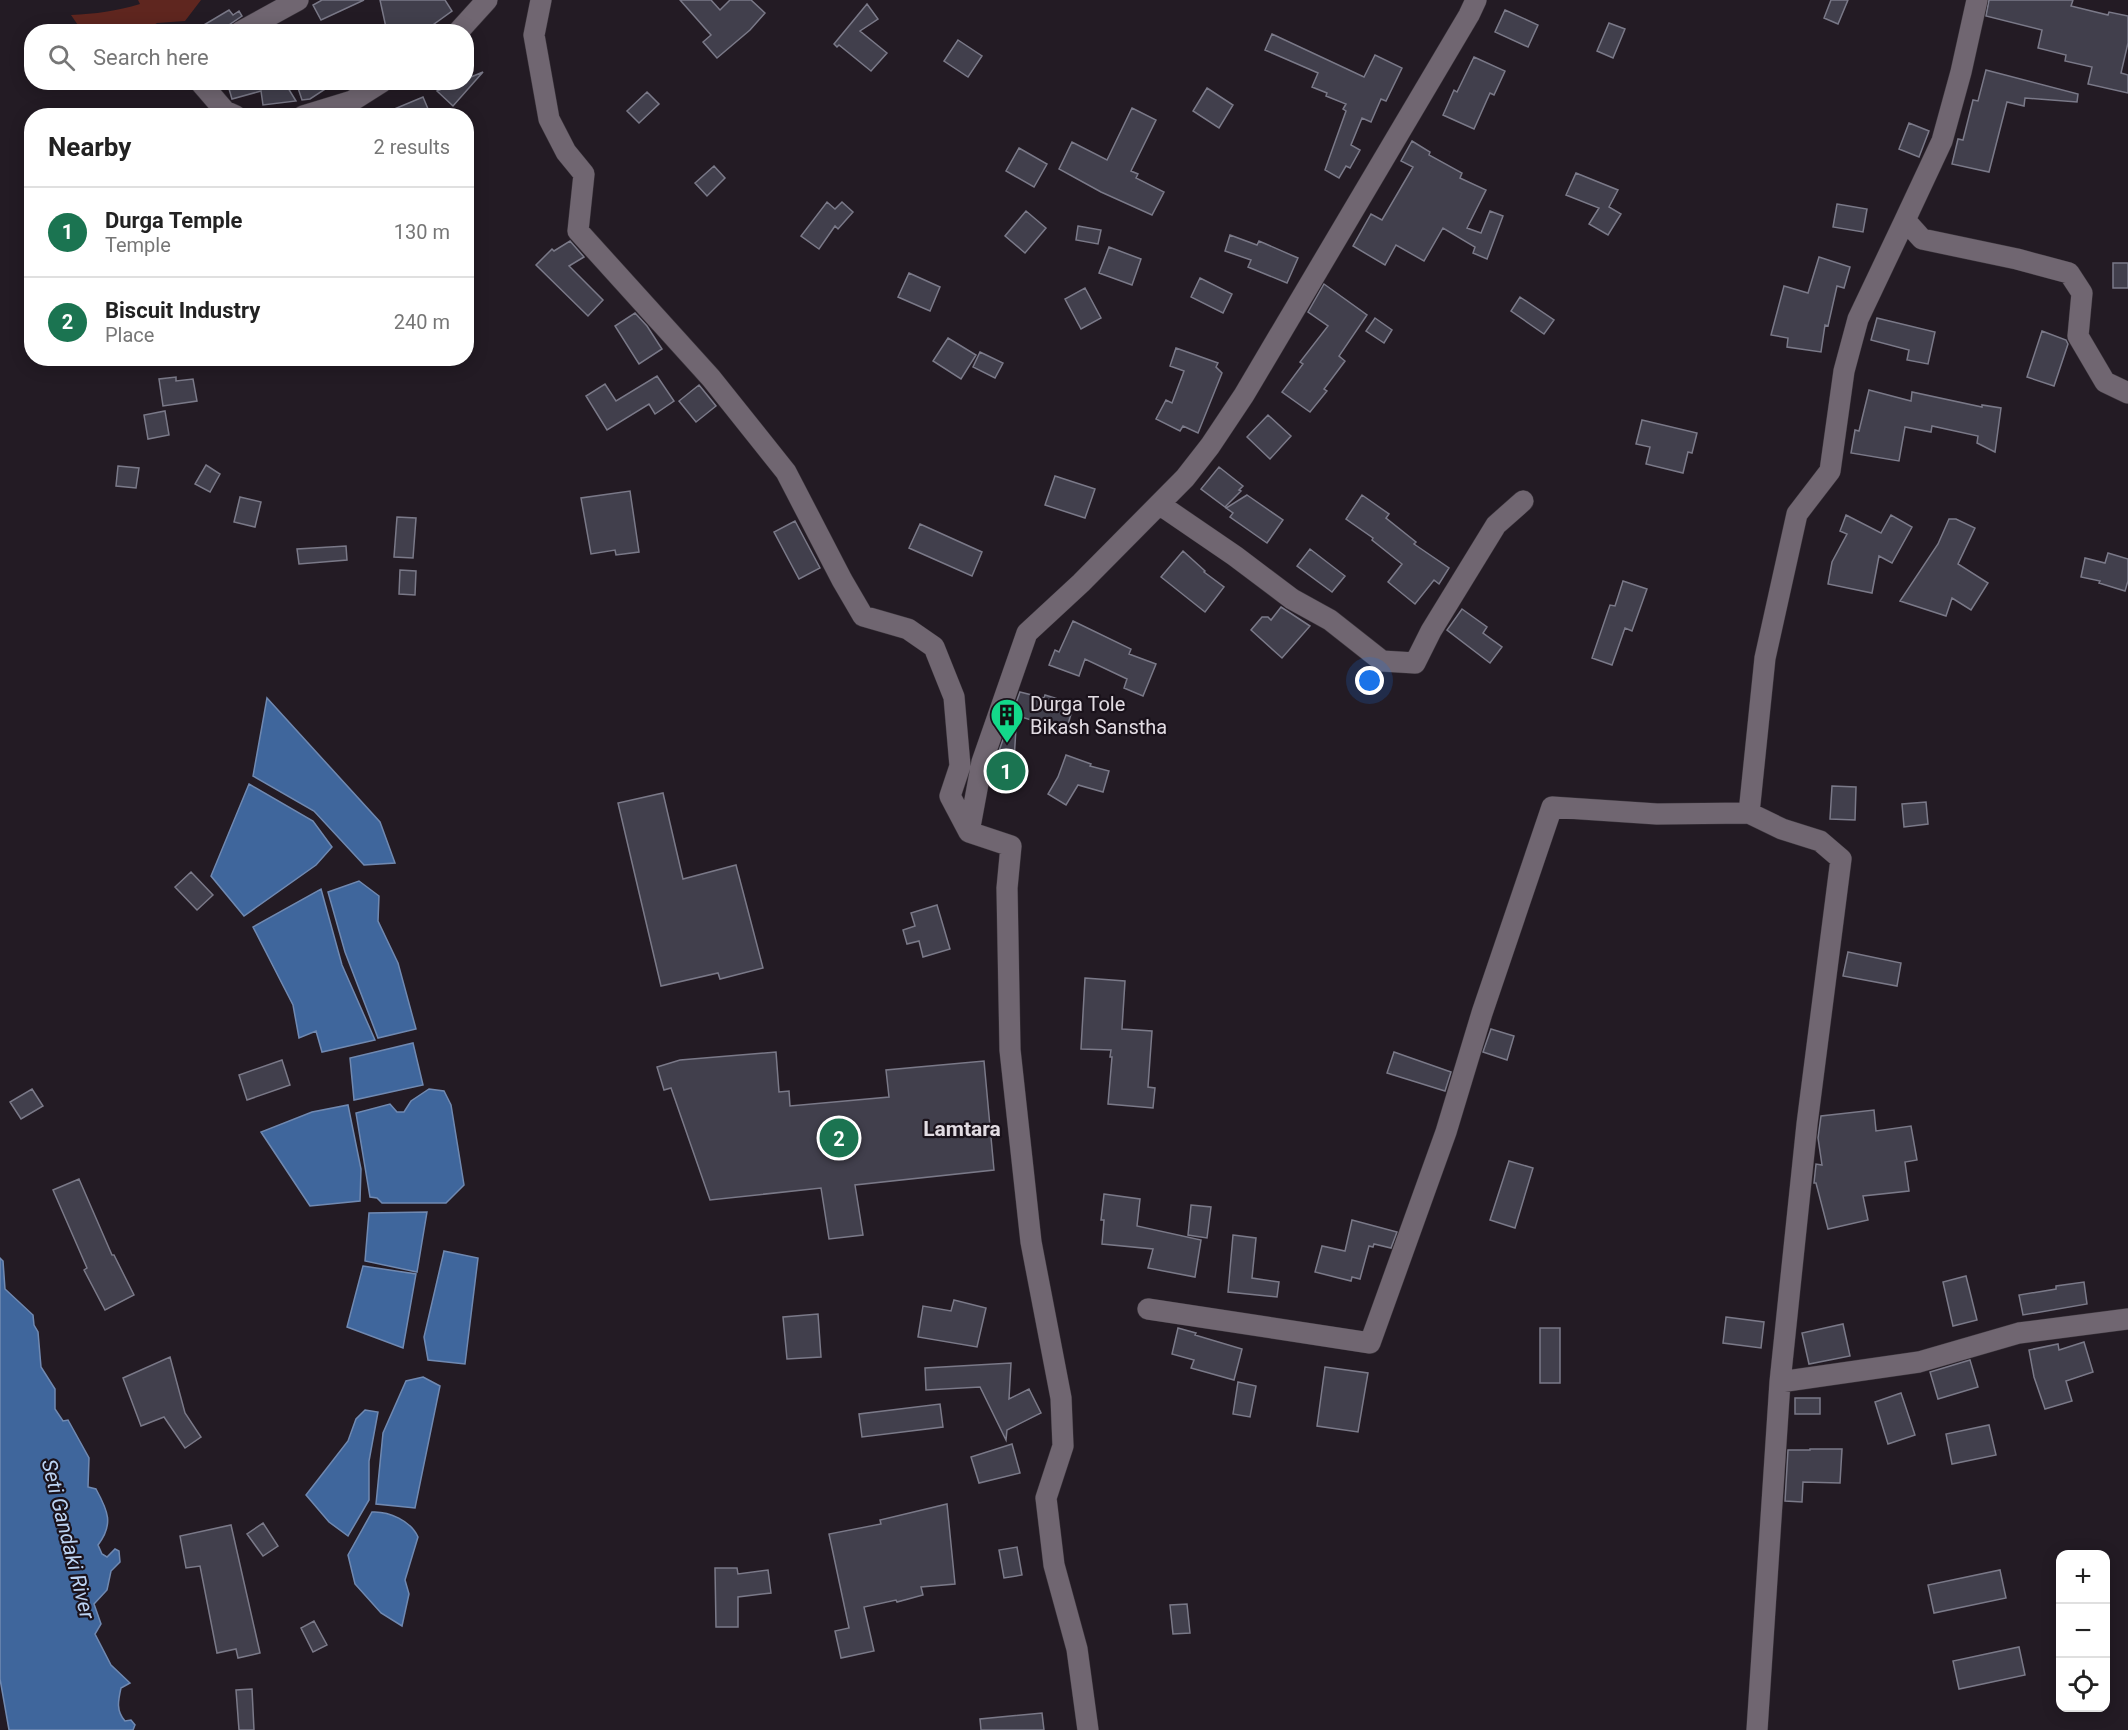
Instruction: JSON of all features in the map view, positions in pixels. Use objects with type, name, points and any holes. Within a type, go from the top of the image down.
[{"type":"street","points":[[254,24],[298,0]]},
{"type":"street","points":[[465,24],[487,0]]},
{"type":"street","points":[[541,0],[534,35],[549,119],[566,152],[585,174],[578,231],[711,378],[786,472],[863,616],[908,628],[934,647],[954,697],[960,766],[950,796],[969,832],[1011,846],[1007,888],[1010,1050],[1031,1242],[1061,1398],[1063,1446],[1046,1498],[1054,1565],[1077,1649],[1088,1730]]},
{"type":"street","points":[[969,832],[982,762],[1027,633],[1081,583],[1185,478],[1210,446],[1244,395],[1476,0]]},
{"type":"street","points":[[1749,813],[1765,657],[1797,513],[1830,471],[1844,371],[1858,319],[1942,141],[1961,72],[1977,0]]},
{"type":"street","points":[[207,90],[222,108]]},
{"type":"street","points":[[329,108],[352,101],[369,90]]},
{"type":"street","points":[[1905,220],[1922,239],[2017,259],[2069,273],[2082,293],[2078,336],[2105,382],[2128,393]]},
{"type":"street","points":[[1159,504],[1235,556],[1292,599],[1330,620],[1382,661],[1415,663],[1431,631],[1496,525],[1523,501]]},
{"type":"street","points":[[1148,1309],[1370,1344],[1446,1132],[1482,1013],[1552,807],[1657,814],[1749,813],[1782,829],[1820,841],[1841,859],[1807,1124],[1780,1382],[1757,1730]]},
{"type":"street","points":[[1780,1382],[1919,1362],[2019,1333],[2128,1319]]},
{"type":"shaded area","points":[[138,0],[201,0],[185,21],[155,24],[77,24],[71,15],[123,9],[140,4]]},
{"type":"water","points":[[267,698],[380,822],[395,863],[364,865],[314,811],[253,776]]},
{"type":"water","points":[[249,784],[313,821],[332,847],[316,865],[244,916],[211,876]]},
{"type":"water","points":[[359,881],[379,896],[378,921],[398,963],[416,1029],[378,1038],[345,952],[328,892]]},
{"type":"water","points":[[321,889],[342,965],[375,1040],[322,1052],[316,1031],[299,1038],[293,1005],[253,927]]},
{"type":"water","points":[[413,1043],[423,1085],[354,1100],[350,1058]]},
{"type":"water","points":[[429,1089],[444,1091],[451,1105],[464,1185],[446,1203],[382,1203],[377,1198],[370,1197],[356,1113],[390,1104],[397,1112],[404,1112],[411,1101]]},
{"type":"water","points":[[348,1105],[361,1169],[360,1201],[310,1206],[261,1132],[312,1112]]},
{"type":"water","points":[[427,1212],[417,1272],[365,1261],[369,1213]]},
{"type":"water","points":[[444,1251],[478,1258],[465,1364],[428,1360],[424,1337]]},
{"type":"water","name":"Seti Gandaki River","points":[[0,1258],[3,1261],[5,1289],[33,1315],[34,1325],[38,1332],[41,1367],[55,1389],[55,1409],[63,1421],[68,1420],[89,1458],[88,1487],[96,1489],[108,1517],[106,1530],[98,1545],[102,1554],[107,1557],[115,1549],[119,1551],[120,1562],[111,1571],[107,1590],[94,1604],[101,1624],[95,1634],[111,1665],[130,1683],[121,1688],[119,1706],[125,1721],[131,1720],[135,1725],[133,1730],[9,1730],[0,1679]]},
{"type":"water","points":[[363,1266],[416,1274],[403,1348],[347,1327]]},
{"type":"water","points":[[423,1377],[440,1386],[415,1508],[376,1504],[383,1433],[406,1381]]},
{"type":"water","points":[[365,1410],[378,1412],[369,1461],[369,1500],[348,1536],[329,1522],[306,1495],[348,1441],[356,1419]]},
{"type":"water","points":[[372,1512],[385,1513],[399,1518],[415,1531],[418,1537],[405,1580],[409,1594],[402,1626],[381,1613],[355,1584],[348,1555]]},
{"type":"building","points":[[322,0],[364,0],[321,20],[313,5]]},
{"type":"building","points":[[380,0],[445,0],[452,11],[434,24],[385,24]]},
{"type":"building","points":[[680,0],[711,0],[720,10],[730,0],[751,0],[765,13],[750,30],[717,58],[703,42],[711,35]]},
{"type":"building","points":[[1831,0],[1848,0],[1838,24],[1824,18]]},
{"type":"building","points":[[1989,0],[2073,0],[2071,6],[2108,15],[2109,12],[2128,16],[2128,43],[2121,73],[2128,75],[2128,93],[2088,84],[2092,67],[2065,61],[2066,55],[2038,48],[2042,30],[1986,16]]},
{"type":"building","points":[[867,4],[878,19],[860,31],[887,53],[871,71],[839,45],[837,47],[834,44]]},
{"type":"building","points":[[229,10],[233,15],[239,11],[242,16],[230,24],[205,24]]},
{"type":"building","points":[[1505,10],[1538,25],[1528,47],[1495,32]]},
{"type":"building","points":[[1609,23],[1625,29],[1613,58],[1597,51]]},
{"type":"building","points":[[1272,34],[1364,77],[1375,55],[1402,68],[1386,101],[1381,99],[1371,122],[1362,118],[1351,145],[1360,150],[1350,168],[1346,166],[1339,178],[1325,170],[1346,111],[1343,109],[1346,104],[1312,87],[1318,73],[1265,50]]},
{"type":"building","points":[[958,40],[982,56],[968,77],[944,61]]},
{"type":"building","points":[[1474,57],[1505,71],[1494,95],[1490,93],[1474,129],[1443,115],[1454,90],[1457,92]]},
{"type":"building","points":[[1986,70],[2078,94],[2077,102],[2025,98],[2024,106],[2007,102],[1989,172],[1952,164],[1958,139],[1963,140],[1973,100],[1978,101]]},
{"type":"building","points":[[483,72],[474,82],[474,76]]},
{"type":"building","points":[[1207,88],[1233,105],[1219,128],[1193,111]]},
{"type":"building","points":[[229,90],[289,90],[296,101],[263,105],[261,91],[232,99]]},
{"type":"building","points":[[299,90],[324,90],[310,99],[302,100]]},
{"type":"building","points":[[439,90],[467,90],[453,106],[437,91]]},
{"type":"building","points":[[647,92],[659,104],[639,123],[627,111]]},
{"type":"building","points":[[423,97],[428,108],[397,108]]},
{"type":"building","points":[[1132,108],[1156,120],[1131,171],[1138,174],[1136,178],[1164,192],[1152,215],[1101,192],[1059,169],[1072,142],[1107,160]]},
{"type":"building","points":[[1909,123],[1929,131],[1919,157],[1899,149]]},
{"type":"building","points":[[1412,141],[1430,152],[1429,155],[1462,173],[1460,178],[1486,190],[1467,228],[1481,233],[1490,211],[1503,216],[1487,259],[1473,253],[1475,247],[1443,228],[1424,261],[1396,245],[1385,265],[1353,246],[1371,214],[1382,220],[1413,167],[1401,161]]},
{"type":"building","points":[[1019,148],[1047,164],[1034,187],[1006,171]]},
{"type":"building","points":[[714,166],[725,178],[707,196],[695,183]]},
{"type":"building","points":[[1576,173],[1618,190],[1609,207],[1621,214],[1608,235],[1589,224],[1599,208],[1566,195]]},
{"type":"building","points":[[827,202],[835,209],[842,202],[853,212],[838,229],[835,226],[819,249],[801,236]]},
{"type":"building","points":[[1837,204],[1867,209],[1863,232],[1833,227]]},
{"type":"building","points":[[1026,211],[1046,228],[1025,253],[1005,236]]},
{"type":"building","points":[[1078,226],[1101,230],[1098,244],[1076,240]]},
{"type":"building","points":[[1230,235],[1257,245],[1259,241],[1298,258],[1287,283],[1248,267],[1251,260],[1225,251]]},
{"type":"building","points":[[570,241],[584,257],[569,266],[603,300],[588,316],[536,265],[552,249],[554,251]]},
{"type":"building","points":[[1109,247],[1141,259],[1132,285],[1099,273]]},
{"type":"building","points":[[1819,257],[1850,267],[1844,288],[1837,286],[1828,326],[1825,325],[1821,352],[1787,347],[1788,338],[1771,335],[1784,286],[1808,293]]},
{"type":"building","points":[[2113,263],[2128,263],[2128,288],[2113,288]]},
{"type":"building","points":[[909,273],[940,287],[930,311],[898,297]]},
{"type":"building","points":[[1200,278],[1232,294],[1223,313],[1191,297]]},
{"type":"building","points":[[1324,284],[1367,315],[1339,356],[1345,361],[1324,389],[1327,391],[1310,412],[1282,392],[1303,364],[1300,362],[1328,326],[1308,312]]},
{"type":"building","points":[[1085,288],[1101,318],[1081,329],[1065,299]]},
{"type":"building","points":[[1520,297],[1554,320],[1544,334],[1511,311]]},
{"type":"building","points":[[635,313],[647,326],[662,349],[639,364],[615,326]]},
{"type":"building","points":[[1375,318],[1392,330],[1384,343],[1366,331]]},
{"type":"building","points":[[1877,318],[1935,332],[1928,364],[1907,360],[1909,350],[1871,340]]},
{"type":"building","points":[[2042,331],[2066,340],[2068,344],[2054,386],[2027,377]]},
{"type":"building","points":[[948,338],[976,355],[961,379],[933,361]]},
{"type":"building","points":[[1176,348],[1218,363],[1216,367],[1222,373],[1198,433],[1183,426],[1180,431],[1156,419],[1166,400],[1172,403],[1184,371],[1170,366]]},
{"type":"building","points":[[980,352],[1003,363],[995,378],[973,367]]},
{"type":"building","points":[[657,376],[674,401],[655,414],[649,404],[607,430],[586,396],[605,384],[616,401]]},
{"type":"building","points":[[176,377],[176,381],[193,379],[197,401],[163,406],[159,379]]},
{"type":"building","points":[[699,385],[716,406],[696,422],[679,401]]},
{"type":"building","points":[[1869,390],[1911,401],[1912,392],[1982,407],[1982,405],[2001,408],[1995,452],[1977,443],[1978,436],[1932,426],[1931,432],[1905,427],[1899,461],[1851,453],[1855,430],[1859,431]]},
{"type":"building","points":[[165,411],[169,435],[148,439],[144,415]]},
{"type":"building","points":[[1268,415],[1291,436],[1270,459],[1247,437]]},
{"type":"building","points":[[1642,420],[1697,433],[1692,453],[1688,452],[1683,473],[1646,464],[1650,447],[1636,444]]},
{"type":"building","points":[[206,465],[220,474],[210,492],[195,484]]},
{"type":"building","points":[[118,466],[139,468],[136,488],[116,486]]},
{"type":"building","points":[[1219,467],[1243,486],[1225,507],[1201,489]]},
{"type":"building","points":[[1055,476],[1095,489],[1085,518],[1045,505]]},
{"type":"building","points":[[630,491],[639,552],[616,555],[615,550],[591,554],[581,498]]},
{"type":"building","points":[[1247,495],[1283,520],[1267,543],[1230,517],[1233,513],[1226,508]]},
{"type":"building","points":[[1362,495],[1389,514],[1386,518],[1416,542],[1414,544],[1449,568],[1439,584],[1434,580],[1415,604],[1388,582],[1402,564],[1372,540],[1373,538],[1346,519]]},
{"type":"building","points":[[240,497],[261,502],[255,527],[234,522]]},
{"type":"building","points":[[1846,515],[1881,533],[1891,515],[1912,527],[1892,563],[1879,556],[1872,593],[1828,584],[1832,562],[1847,534],[1840,531]]},
{"type":"building","points":[[397,517],[416,518],[413,558],[394,557]]},
{"type":"building","points":[[1949,519],[1956,519],[1975,528],[1958,564],[1988,583],[1971,610],[1952,598],[1946,616],[1900,601],[1938,544]]},
{"type":"building","points":[[795,521],[820,568],[799,579],[774,532]]},
{"type":"building","points":[[920,524],[982,552],[972,576],[909,548]]},
{"type":"building","points":[[346,546],[347,560],[299,564],[297,549]]},
{"type":"building","points":[[1310,549],[1345,576],[1332,592],[1297,566]]},
{"type":"building","points":[[1183,551],[1204,572],[1224,587],[1205,612],[1161,577]]},
{"type":"building","points":[[2108,553],[2128,559],[2128,581],[2125,591],[2099,583],[2100,581],[2081,577],[2085,558],[2105,563]]},
{"type":"building","points":[[400,570],[416,571],[415,595],[399,594]]},
{"type":"building","points":[[1623,581],[1647,589],[1632,631],[1625,628],[1612,665],[1592,658],[1610,605],[1615,606]]},
{"type":"building","points":[[1281,607],[1310,626],[1282,658],[1251,630],[1262,617],[1268,617],[1271,620]]},
{"type":"building","points":[[1462,609],[1487,627],[1483,633],[1502,647],[1490,663],[1447,630]]},
{"type":"building","points":[[1073,621],[1131,649],[1129,654],[1156,664],[1143,696],[1124,688],[1127,679],[1085,659],[1079,676],[1049,665],[1055,650],[1059,652]]},
{"type":"building","points":[[1020,692],[1044,698],[1045,695],[1074,704],[1066,731],[1012,714]]},
{"type":"building","name":"Durga Tole Bikash Sanstha","points":[[1007,728],[1016,728],[1014,761],[999,760],[999,751]]},
{"type":"building","points":[[1066,755],[1091,764],[1090,766],[1109,771],[1103,792],[1078,785],[1066,805],[1048,794],[1058,777]]},
{"type":"building","points":[[1832,786],[1856,787],[1855,820],[1830,819]]},
{"type":"building","points":[[663,793],[683,879],[736,865],[763,968],[720,979],[718,973],[661,986],[618,803]]},
{"type":"building","points":[[1926,802],[1928,824],[1904,827],[1902,804]]},
{"type":"building","points":[[191,872],[213,895],[197,910],[175,887]]},
{"type":"building","points":[[937,905],[950,949],[923,957],[919,941],[907,944],[903,930],[915,926],[911,913]]},
{"type":"building","points":[[1848,952],[1901,963],[1897,986],[1843,976]]},
{"type":"building","points":[[1085,978],[1125,981],[1122,1029],[1152,1031],[1148,1087],[1155,1088],[1153,1108],[1108,1104],[1111,1050],[1081,1049]]},
{"type":"building","points":[[1491,1029],[1514,1036],[1507,1060],[1483,1052]]},
{"type":"building","points":[[776,1052],[779,1092],[789,1091],[790,1106],[889,1097],[886,1070],[984,1061],[994,1170],[855,1185],[863,1235],[829,1239],[821,1188],[710,1200],[671,1088],[664,1090],[657,1067],[680,1060]]},
{"type":"building","points":[[1394,1052],[1451,1072],[1445,1091],[1387,1073]]},
{"type":"building","points":[[282,1060],[290,1085],[247,1100],[239,1075]]},
{"type":"building","points":[[32,1089],[43,1106],[21,1119],[10,1102]]},
{"type":"building","points":[[1874,1110],[1876,1131],[1911,1126],[1917,1160],[1905,1162],[1909,1191],[1863,1196],[1868,1220],[1828,1229],[1816,1183],[1814,1183],[1816,1164],[1822,1165],[1818,1138],[1821,1116]]},
{"type":"building","points":[[1509,1161],[1533,1168],[1515,1228],[1490,1220]]},
{"type":"building","points":[[79,1179],[112,1255],[134,1295],[105,1310],[84,1270],[87,1268],[53,1190]]},
{"type":"building","points":[[1104,1194],[1140,1199],[1137,1226],[1201,1240],[1195,1277],[1148,1268],[1153,1249],[1102,1244],[1104,1220],[1101,1220]]},
{"type":"building","points":[[1191,1205],[1211,1207],[1207,1238],[1188,1235]]},
{"type":"building","points":[[1352,1220],[1397,1232],[1391,1248],[1374,1244],[1373,1247],[1369,1246],[1360,1279],[1352,1277],[1351,1281],[1315,1272],[1322,1246],[1345,1251]]},
{"type":"building","points":[[1233,1235],[1256,1238],[1252,1278],[1279,1282],[1277,1297],[1228,1292]]},
{"type":"building","points":[[1966,1276],[1977,1320],[1953,1326],[1943,1282]]},
{"type":"building","points":[[2084,1282],[2087,1304],[2023,1315],[2019,1295]]},
{"type":"building","points":[[954,1300],[986,1308],[977,1347],[918,1337],[923,1306],[951,1311]]},
{"type":"building","points":[[818,1314],[821,1357],[787,1359],[783,1317]]},
{"type":"building","points":[[1726,1317],[1764,1322],[1761,1348],[1723,1343]]},
{"type":"building","points":[[1843,1324],[1850,1356],[1809,1364],[1802,1333]]},
{"type":"building","points":[[1178,1328],[1242,1349],[1234,1380],[1191,1368],[1194,1360],[1172,1354]]},
{"type":"building","points":[[1540,1328],[1560,1328],[1560,1383],[1540,1383]]},
{"type":"building","points":[[2084,1342],[2093,1372],[2066,1381],[2072,1401],[2045,1409],[2034,1377],[2029,1350],[2058,1344],[2059,1350]]},
{"type":"building","points":[[170,1357],[185,1413],[201,1437],[185,1448],[164,1417],[141,1426],[123,1378]]},
{"type":"building","points":[[1970,1360],[1978,1387],[1938,1399],[1930,1372]]},
{"type":"building","points":[[1011,1363],[1009,1399],[1029,1389],[1041,1413],[1007,1430],[1006,1440],[980,1387],[926,1390],[925,1368]]},
{"type":"building","points":[[1325,1367],[1368,1373],[1358,1432],[1317,1426]]},
{"type":"building","points":[[1238,1382],[1256,1386],[1250,1417],[1233,1414]]},
{"type":"building","points":[[1901,1393],[1915,1435],[1888,1444],[1875,1402]]},
{"type":"building","points":[[1795,1398],[1820,1398],[1820,1414],[1795,1414]]},
{"type":"building","points":[[940,1404],[943,1427],[862,1437],[859,1414]]},
{"type":"building","points":[[1989,1425],[1996,1455],[1952,1464],[1946,1434]]},
{"type":"building","points":[[1012,1444],[1020,1473],[979,1483],[971,1457]]},
{"type":"building","points":[[1842,1449],[1840,1483],[1803,1482],[1802,1502],[1785,1501],[1788,1450]]},
{"type":"building","points":[[947,1504],[955,1584],[921,1587],[923,1595],[864,1607],[874,1651],[841,1658],[835,1631],[849,1628],[829,1534],[881,1524],[880,1520]]},
{"type":"building","points":[[263,1523],[278,1546],[263,1556],[247,1534]]},
{"type":"building","points":[[231,1525],[260,1653],[238,1658],[236,1649],[217,1653],[200,1566],[186,1568],[180,1536]]},
{"type":"building","points":[[1017,1547],[1022,1575],[1004,1578],[999,1550]]},
{"type":"building","points":[[715,1568],[737,1568],[738,1574],[768,1570],[771,1593],[738,1597],[738,1627],[716,1627]]},
{"type":"building","points":[[2000,1570],[2006,1598],[1934,1613],[1928,1585]]},
{"type":"building","points":[[1187,1604],[1190,1633],[1173,1634],[1170,1605]]},
{"type":"building","points":[[314,1621],[327,1645],[313,1652],[301,1628]]},
{"type":"building","points":[[2019,1647],[2025,1675],[1959,1689],[1953,1661]]},
{"type":"building","points":[[252,1689],[254,1730],[239,1730],[236,1690]]},
{"type":"building","points":[[1042,1713],[1044,1730],[981,1730],[980,1719]]},
{"type":"place","name":"Durga Tole Bikash Sanstha","points":[[1007,744]]},
{"type":"place","name":"Durga Temple","points":[[1006,771]]},
{"type":"place","name":"Biscuit Industry","points":[[839,1138]]},
{"type":"district","name":"Lamtara","points":[[962,1129]]}]
